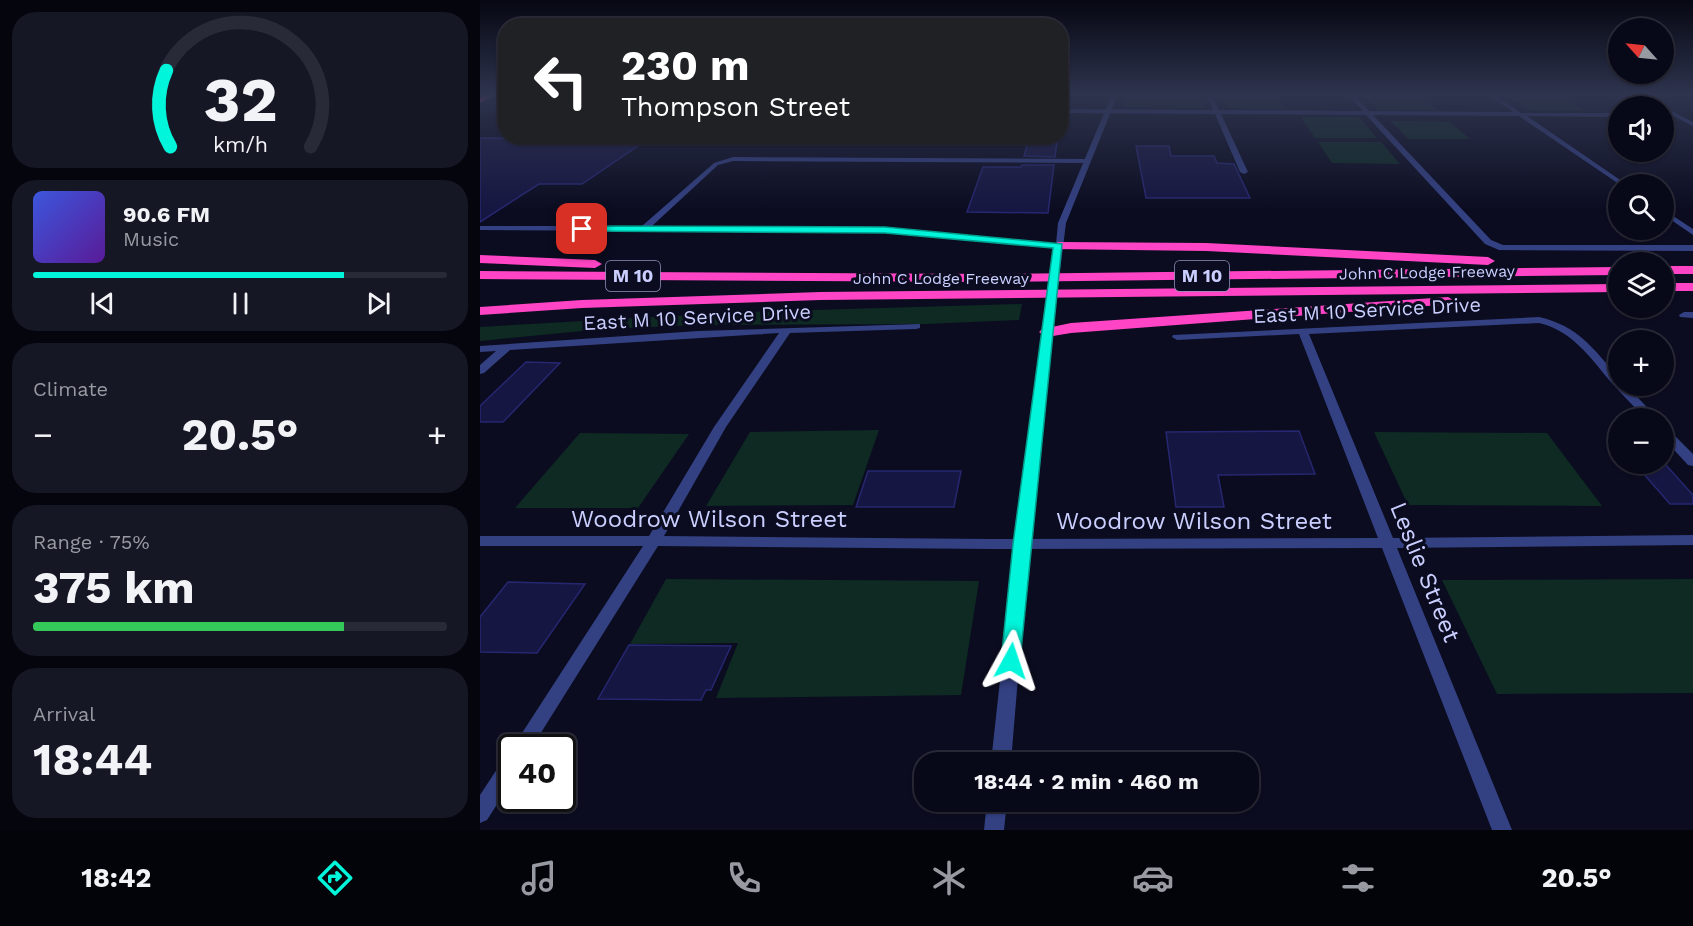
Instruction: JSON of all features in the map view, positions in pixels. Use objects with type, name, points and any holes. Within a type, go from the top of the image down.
[{"type":"highway","points":[[1058,246],[1206,247],[1545,262],[1608,269]]},
{"type":"highway","points":[[480,259],[726,269],[786,276]]},
{"type":"highway","name":"John C Lodge Freeway","points":[[480,275],[992,278],[1608,270]]},
{"type":"highway","points":[[1674,270],[1693,270]]},
{"type":"highway","points":[[1674,287],[1693,287]]},
{"type":"highway","name":"John C Lodge Freeway","points":[[480,311],[582,304],[820,296],[1608,288]]},
{"type":"highway","points":[[1047,333],[1071,328],[1520,296],[1552,289]]},
{"type":"highway","points":[[480,322],[739,307],[820,296]]},
{"type":"highway","points":[[480,301],[582,304]]},
{"type":"street","points":[[1002,752],[1022,544],[1058,246],[1062,223],[1099,133]]},
{"type":"street","points":[[1227,133],[1244,172]]},
{"type":"street","points":[[1387,133],[1488,242],[1502,248],[1693,248]]},
{"type":"street","points":[[1547,133],[1608,174]]},
{"type":"street","points":[[644,229],[716,164],[727,160],[1086,161]]},
{"type":"street","points":[[1674,219],[1693,232]]},
{"type":"street","points":[[480,228],[885,230],[1058,246]]},
{"type":"street","name":"East M 10 Service Drive","points":[[1177,337],[1539,320],[1558,324],[1570,331],[1608,371]]},
{"type":"street","name":"East M 10 Service Drive","points":[[480,349],[582,340],[916,326]]},
{"type":"street","points":[[530,734],[654,540],[720,427],[787,330]]},
{"type":"street","name":"Leslie Street","points":[[1303,331],[1502,830]]},
{"type":"street","points":[[480,371],[507,347]]},
{"type":"street","points":[[1631,396],[1642,408]]},
{"type":"street","points":[[1674,442],[1693,462]]},
{"type":"street","name":"Woodrow Wilson Street","points":[[480,541],[1388,544],[1693,540]]},
{"type":"street","points":[[480,813],[498,785]]},
{"type":"street","points":[[994,830],[996,812]]},
{"type":"green space","points":[[1311,133],[1372,133],[1377,138],[1315,138]]},
{"type":"green space","points":[[1402,133],[1463,133],[1470,139],[1408,139]]},
{"type":"green space","points":[[1318,142],[1381,142],[1400,164],[1332,163]]},
{"type":"green space","points":[[1022,304],[1019,320],[925,324],[695,325],[592,330],[480,341],[480,327],[744,312]]},
{"type":"green space","points":[[879,430],[853,505],[706,506],[750,432]]},
{"type":"green space","points":[[1374,432],[1547,433],[1602,506],[1408,505]]},
{"type":"green space","points":[[580,433],[689,434],[638,508],[515,508]]},
{"type":"green space","points":[[666,579],[979,581],[961,695],[716,698],[738,643],[630,644]]},
{"type":"green space","points":[[1693,579],[1693,693],[1497,694],[1442,580]]},
{"type":"building","points":[[480,138],[498,138],[498,144],[641,144],[582,184],[539,184],[480,222]]},
{"type":"building","points":[[1027,144],[1057,144],[1055,157],[1024,156]]},
{"type":"building","points":[[1136,146],[1169,146],[1171,156],[1214,156],[1217,163],[1234,164],[1250,198],[1146,198]]},
{"type":"building","points":[[1022,165],[1054,165],[1048,213],[967,212],[983,167],[1021,167]]},
{"type":"building","points":[[526,362],[560,363],[503,422],[480,422],[480,406]]},
{"type":"building","points":[[1299,431],[1315,474],[1218,475],[1224,507],[1176,507],[1166,432]]},
{"type":"building","points":[[868,471],[961,471],[954,507],[856,507]]},
{"type":"building","points":[[1644,474],[1674,474],[1693,495],[1693,504],[1670,504]]},
{"type":"building","points":[[508,582],[585,584],[537,653],[480,652],[480,617]]},
{"type":"building","points":[[629,645],[731,646],[711,690],[706,690],[701,700],[598,699]]},
{"type":"route","points":[[582,229],[885,230],[1058,246],[1022,544],[1011,661]]}]
